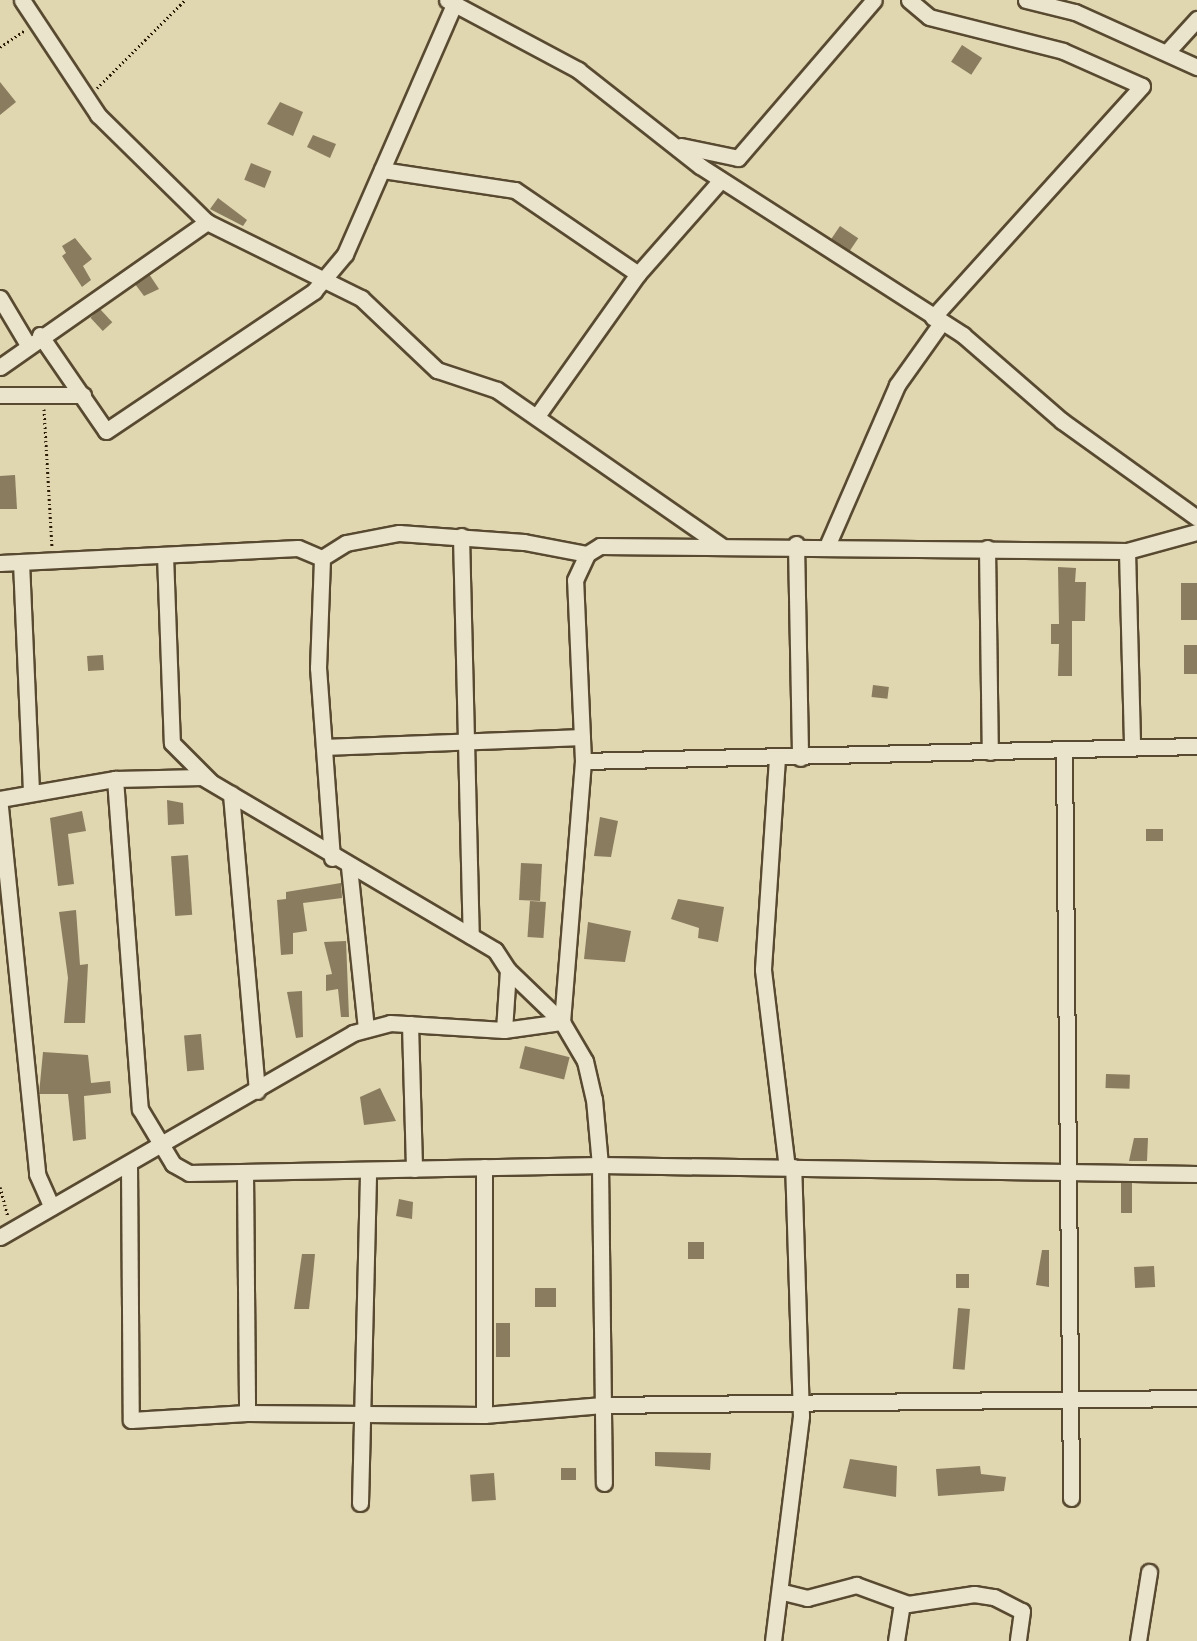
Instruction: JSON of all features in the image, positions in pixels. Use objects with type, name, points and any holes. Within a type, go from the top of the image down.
[{"type":"street","points":[[22,0],[87,98],[207,222],[361,298],[437,370],[497,390],[720,545]]},
{"type":"street","points":[[673,144],[723,159],[738,158],[874,0]]},
{"type":"street","points":[[828,544],[897,386],[938,319],[1142,86],[1063,51],[929,17],[909,0]]},
{"type":"street","points":[[1026,0],[1075,12],[1167,51],[1197,67]]},
{"type":"street","points":[[40,334],[106,431],[326,279],[345,254],[451,2],[578,69],[721,180],[938,319],[1062,421],[1197,518]]},
{"type":"street","points":[[1167,51],[1197,18]]},
{"type":"street","points":[[382,170],[515,190],[638,274]]},
{"type":"street","points":[[537,416],[638,274],[721,180]]},
{"type":"street","points":[[0,367],[40,334],[207,222]]},
{"type":"street","points":[[0,298],[28,345]]},
{"type":"street","points":[[0,395],[83,395]]},
{"type":"street","points":[[562,1022],[583,761],[575,580],[587,554],[600,546],[796,544],[1127,550],[1197,531]]},
{"type":"street","points":[[0,563],[298,548],[322,558],[367,536],[461,536],[587,554]]},
{"type":"street","points":[[461,536],[468,739],[471,936]]},
{"type":"street","points":[[796,544],[800,758]]},
{"type":"street","points":[[987,548],[990,752]]},
{"type":"street","points":[[1127,550],[1132,747]]},
{"type":"street","points":[[165,555],[172,743],[210,782]]},
{"type":"street","points":[[322,558],[318,668],[332,858]]},
{"type":"street","points":[[21,562],[31,793]]},
{"type":"street","points":[[324,747],[468,739],[582,737]]},
{"type":"street","points":[[583,761],[800,758],[1197,746]]},
{"type":"street","points":[[1064,749],[1071,1498]]},
{"type":"street","points":[[773,1641],[783,1592],[800,1404],[790,1167],[763,970],[777,758]]},
{"type":"street","points":[[0,799],[115,779],[194,775],[231,794],[332,858],[471,936],[502,957],[508,970],[562,1022],[585,1061],[600,1165],[604,1483]]},
{"type":"street","points":[[115,779],[140,1109],[160,1147],[189,1173],[600,1165],[1197,1174]]},
{"type":"street","points":[[231,794],[256,1091]]},
{"type":"street","points":[[0,807],[37,1174],[52,1208]]},
{"type":"street","points":[[349,867],[366,1029]]},
{"type":"street","points":[[504,1030],[508,970]]},
{"type":"street","points":[[6,1233],[366,1029],[411,1024],[504,1030],[562,1022]]},
{"type":"street","points":[[411,1024],[414,1168]]},
{"type":"street","points":[[129,1165],[131,1420],[247,1413],[484,1414],[603,1405],[1197,1398]]},
{"type":"street","points":[[484,1167],[484,1414]]},
{"type":"street","points":[[360,1503],[365,1414],[368,1170]]},
{"type":"street","points":[[245,1173],[247,1413]]},
{"type":"street","points":[[1138,1641],[1149,1572]]},
{"type":"street","points":[[783,1592],[807,1598],[856,1586],[902,1604],[974,1594],[994,1597],[1023,1611],[1018,1641]]},
{"type":"street","points":[[896,1641],[902,1604]]},
{"type":"path","points":[[87,98],[185,0]]},
{"type":"path","points":[[0,47],[37,22]]},
{"type":"path","points":[[44,396],[53,560]]},
{"type":"path","points":[[0,1186],[6,1233]]},
{"type":"building","points":[[962,45],[982,58],[971,75],[951,62]]},
{"type":"building","points":[[0,82],[16,102],[0,115]]},
{"type":"building","points":[[280,102],[303,112],[293,136],[267,124]]},
{"type":"building","points":[[313,135],[336,144],[330,158],[307,147]]},
{"type":"building","points":[[251,163],[271,171],[265,188],[244,180]]},
{"type":"building","points":[[218,198],[247,220],[243,226],[210,209]]},
{"type":"building","points":[[840,226],[858,238],[849,252],[831,239]]},
{"type":"building","points":[[75,238],[92,259],[83,266],[91,280],[82,287],[62,256],[66,253],[62,246]]},
{"type":"building","points":[[149,274],[159,289],[144,296],[135,284]]},
{"type":"building","points":[[100,309],[112,322],[103,331],[90,318]]},
{"type":"building","points":[[15,475],[17,509],[0,509],[0,476]]},
{"type":"building","points":[[1058,567],[1076,568],[1075,582],[1086,582],[1085,621],[1072,621],[1072,676],[1058,676],[1059,644],[1051,644],[1051,624],[1059,624]]},
{"type":"building","points":[[1181,583],[1197,583],[1197,620],[1181,620]]},
{"type":"building","points":[[1184,645],[1197,645],[1197,674],[1184,674]]},
{"type":"building","points":[[103,655],[104,670],[88,671],[87,656]]},
{"type":"building","points":[[873,685],[889,687],[887,699],[872,697]]},
{"type":"building","points":[[167,800],[183,803],[184,824],[168,825]]},
{"type":"building","points":[[82,811],[86,831],[68,834],[74,884],[58,886],[50,818]]},
{"type":"building","points":[[600,817],[618,821],[611,857],[594,856]]},
{"type":"building","points":[[1146,829],[1163,829],[1163,841],[1146,841]]},
{"type":"building","points":[[188,855],[192,915],[175,916],[171,856]]},
{"type":"building","points":[[521,863],[542,864],[540,901],[519,900]]},
{"type":"building","points":[[341,883],[342,898],[303,903],[307,931],[293,933],[293,954],[281,955],[277,900],[286,899],[286,892]]},
{"type":"building","points":[[678,899],[724,907],[718,942],[698,938],[699,928],[671,919]]},
{"type":"building","points":[[530,901],[546,902],[543,938],[527,937]]},
{"type":"building","points":[[76,910],[80,965],[88,964],[85,1023],[64,1023],[68,978],[59,912]]},
{"type":"building","points":[[588,922],[631,931],[625,962],[584,959]]},
{"type":"building","points":[[346,941],[349,1017],[341,1017],[338,989],[326,991],[326,975],[332,974],[324,942]]},
{"type":"building","points":[[302,991],[303,1037],[296,1038],[287,992]]},
{"type":"building","points":[[201,1034],[204,1070],[187,1071],[184,1035]]},
{"type":"building","points":[[525,1046],[570,1057],[564,1079],[519,1068]]},
{"type":"building","points":[[43,1052],[88,1055],[91,1083],[110,1081],[111,1093],[84,1096],[86,1139],[73,1141],[68,1094],[39,1094]]},
{"type":"building","points":[[1106,1074],[1130,1075],[1129,1089],[1106,1088]]},
{"type":"building","points":[[380,1088],[396,1121],[364,1125],[360,1097]]},
{"type":"building","points":[[1134,1138],[1148,1138],[1147,1161],[1129,1161]]},
{"type":"building","points":[[1121,1183],[1132,1183],[1132,1213],[1121,1213]]},
{"type":"building","points":[[399,1199],[413,1202],[412,1219],[396,1216]]},
{"type":"building","points":[[688,1242],[704,1242],[704,1259],[688,1259]]},
{"type":"building","points":[[1042,1250],[1049,1250],[1049,1287],[1036,1285]]},
{"type":"building","points":[[302,1254],[315,1254],[309,1309],[294,1309]]},
{"type":"building","points":[[1154,1266],[1155,1287],[1135,1288],[1134,1267]]},
{"type":"building","points":[[956,1274],[969,1274],[969,1288],[956,1288]]},
{"type":"building","points":[[535,1288],[556,1288],[556,1307],[535,1307]]},
{"type":"building","points":[[958,1308],[970,1309],[965,1370],[953,1369]]},
{"type":"building","points":[[496,1323],[510,1323],[510,1357],[496,1357]]},
{"type":"building","points":[[655,1452],[711,1453],[710,1470],[655,1466]]},
{"type":"building","points":[[850,1459],[897,1466],[896,1497],[843,1488]]},
{"type":"building","points":[[980,1466],[981,1474],[1006,1477],[1004,1491],[938,1496],[936,1469]]},
{"type":"building","points":[[561,1468],[576,1468],[576,1480],[561,1480]]},
{"type":"building","points":[[494,1473],[496,1500],[472,1502],[470,1475]]}]
